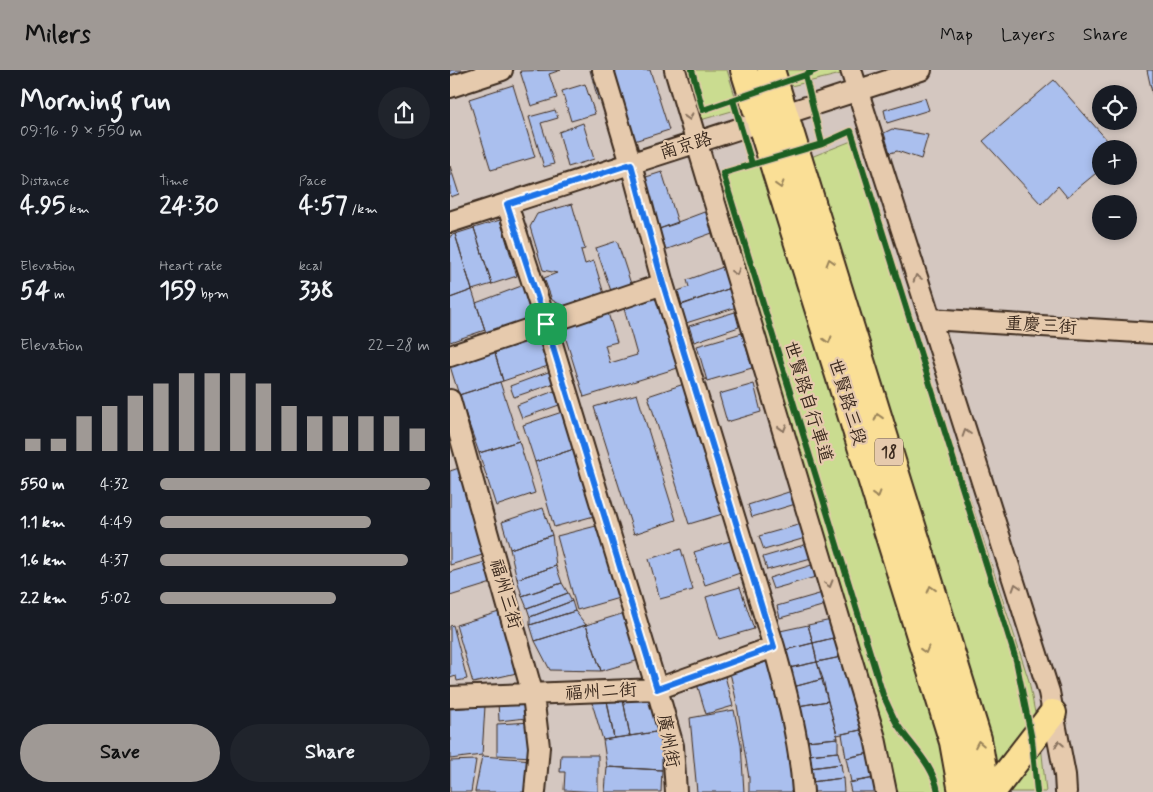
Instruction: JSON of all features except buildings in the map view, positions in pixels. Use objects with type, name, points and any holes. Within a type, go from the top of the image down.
[{"type":"main road","name":"世賢路三段","points":[[744,70],[772,118],[978,739],[987,792]]},
{"type":"main road","name":"世賢路三段","points":[[771,70],[772,118],[953,742],[962,792]]},
{"type":"main road","points":[[992,792],[1053,713]]},
{"type":"street","points":[[450,87],[502,70]]},
{"type":"street","points":[[603,70],[631,164],[663,284],[789,701],[802,770],[803,792]]},
{"type":"street","points":[[675,70],[872,729],[886,792]]},
{"type":"street","points":[[851,70],[1049,692],[1065,775],[1066,792]]},
{"type":"street","name":"南京路","points":[[450,222],[921,70]]},
{"type":"street","name":"廣州街","points":[[507,204],[546,324],[657,689],[673,746],[676,792]]},
{"type":"street","points":[[450,356],[663,284]]},
{"type":"street","name":"重慶三街","points":[[930,319],[1153,333]]},
{"type":"street","name":"福州三街","points":[[450,400],[533,695],[538,747],[535,792]]},
{"type":"street","name":"福州二街","points":[[450,697],[657,689],[774,647]]},
{"type":"green space","points":[[682,70],[727,70],[739,109],[697,121]]},
{"type":"green space","points":[[786,70],[840,70],[841,74],[791,86]]},
{"type":"green space","points":[[854,140],[1029,681],[1041,745],[1046,792],[998,792],[806,159]]},
{"type":"green space","points":[[760,165],[944,755],[949,792],[892,792],[717,179]]},
{"type":"cycle path","points":[[692,70],[703,110],[816,70]]},
{"type":"cycle path","points":[[805,75],[822,144]]},
{"type":"cycle path","points":[[733,100],[752,164]]},
{"type":"cycle path","name":"世賢路自行車道","points":[[938,792],[936,782],[927,764],[897,724],[883,695],[723,173],[822,144],[851,131],[1016,660],[1032,740],[1037,792]]},
{"type":"route","points":[[631,164],[663,284],[774,647],[657,689],[546,324],[507,204],[631,164]]}]
